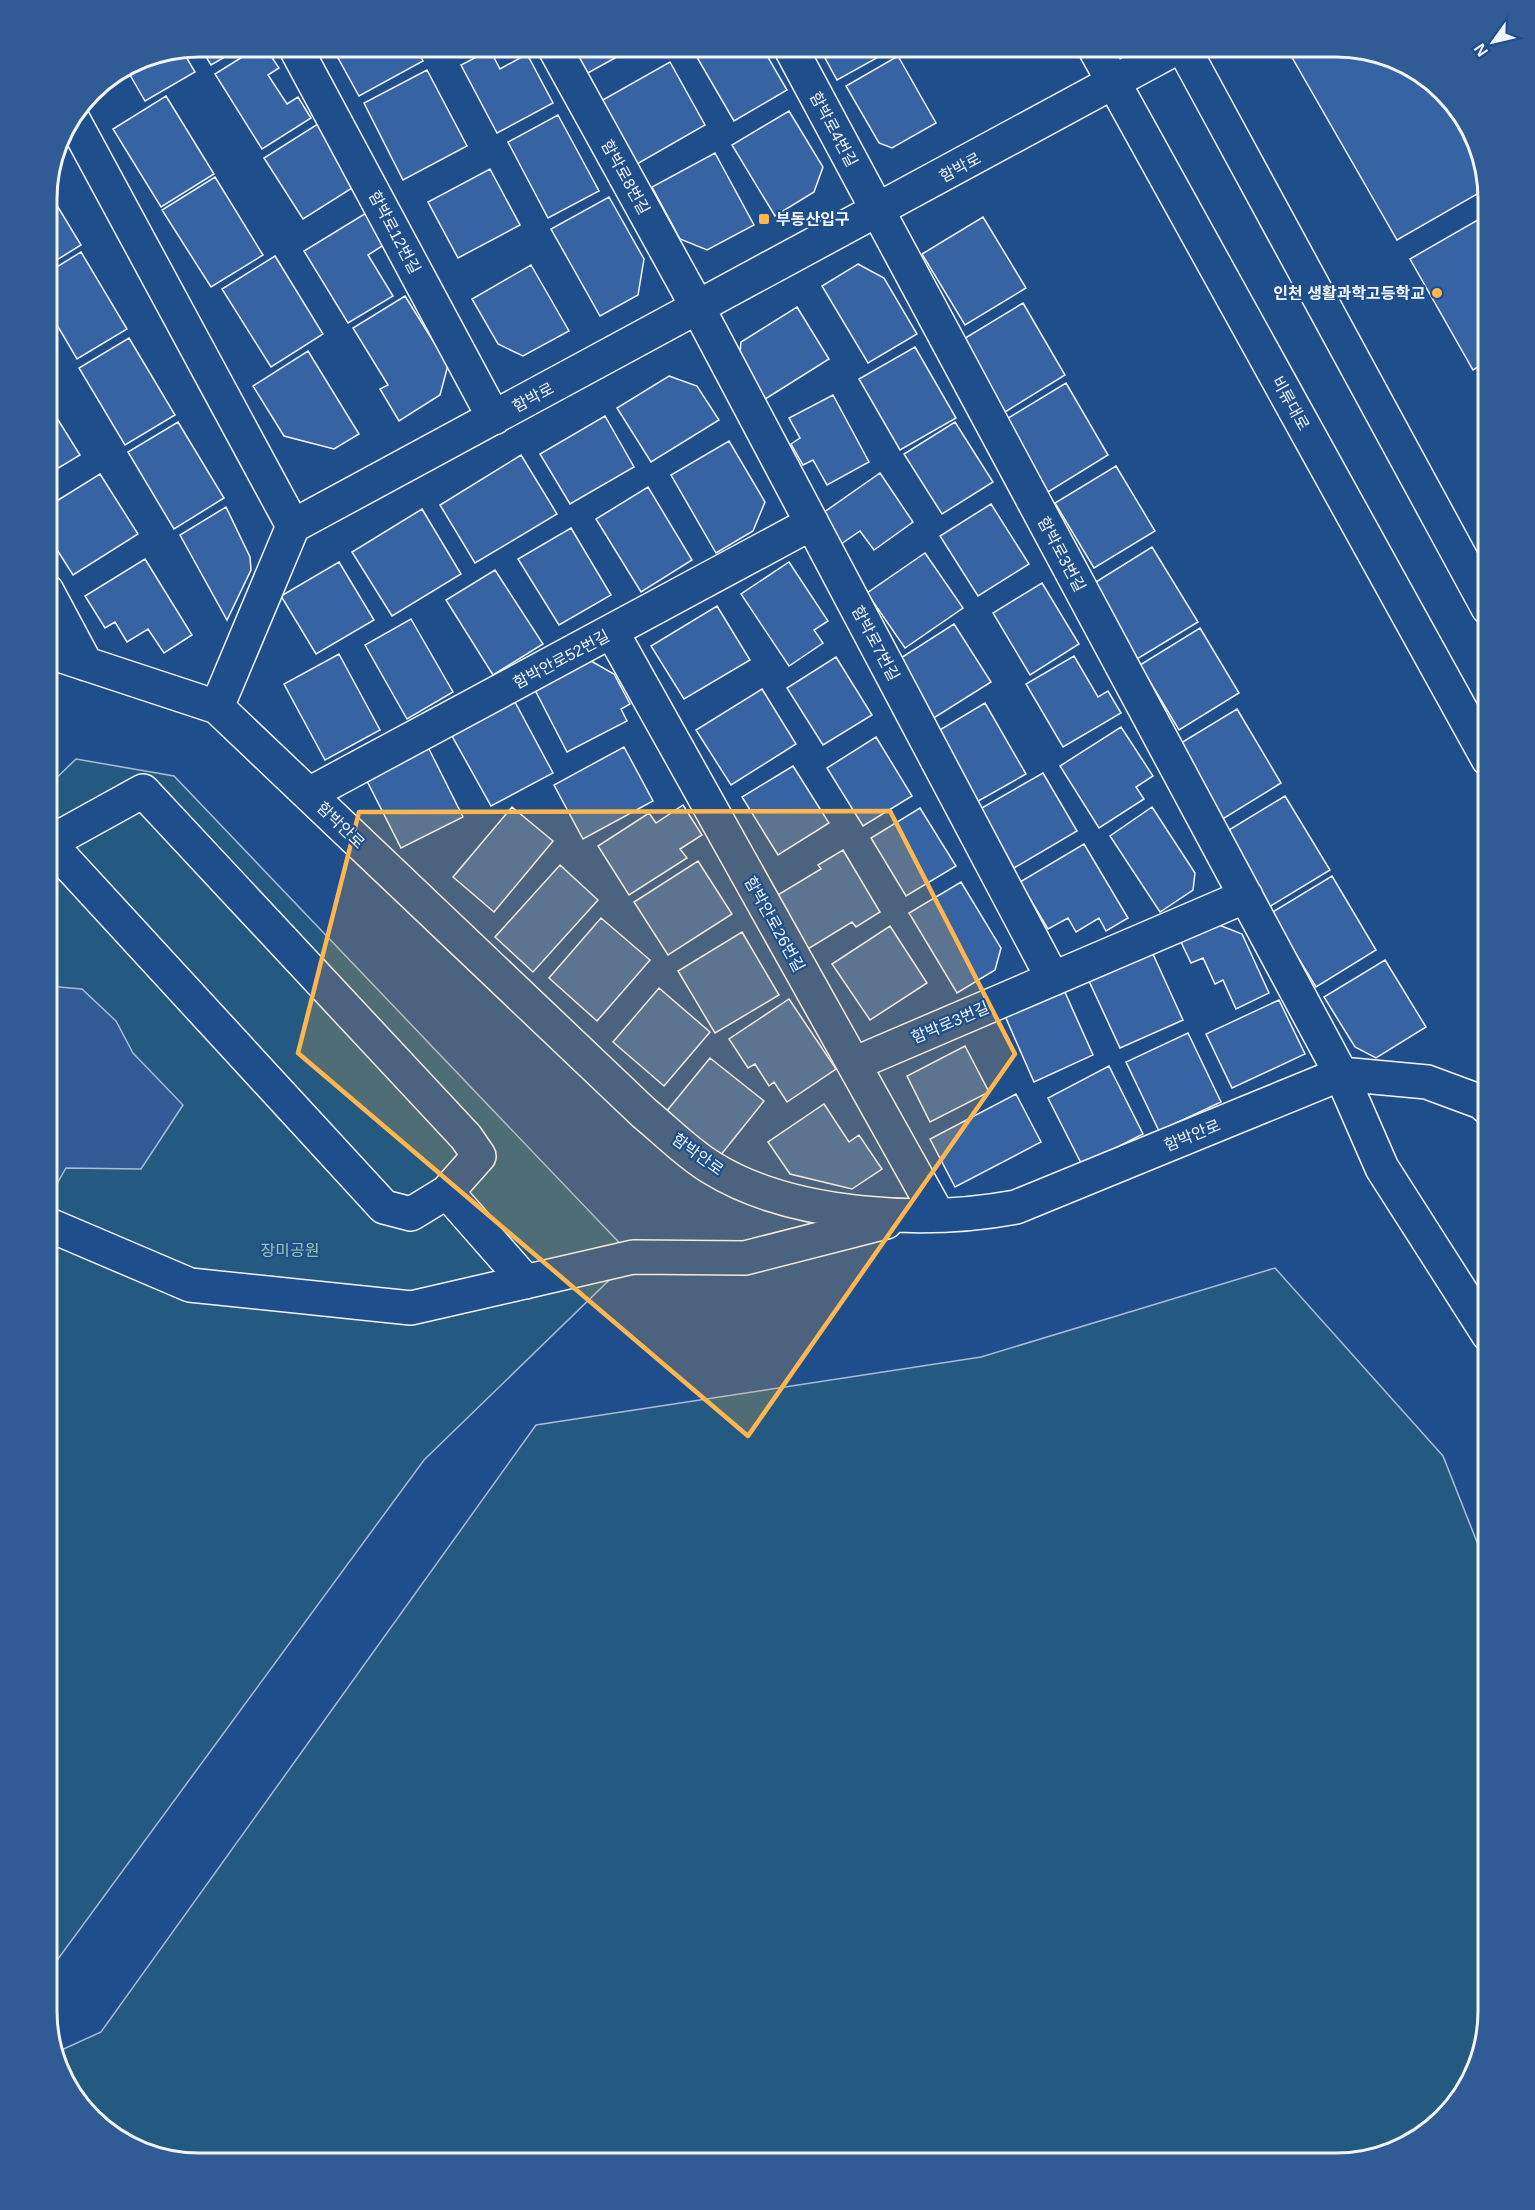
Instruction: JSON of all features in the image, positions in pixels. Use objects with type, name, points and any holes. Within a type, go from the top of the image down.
[{"type":"street","name":"함박로12번길","points":[[301,57],[494,418]]},
{"type":"street","name":"함박로8번길","points":[[560,57],[698,308]]},
{"type":"street","name":"함박로4번길","points":[[795,57],[878,211]]},
{"type":"street","name":"비류대로","points":[[1099,57],[1478,741]]},
{"type":"street","name":"함박로","points":[[293,526],[1163,57]]},
{"type":"street","points":[[1186,57],[1478,590]]},
{"type":"street","points":[[77,126],[293,526],[217,707]]},
{"type":"street","name":"함박로3번길","points":[[878,211],[1341,1074],[1382,1167],[1478,1318]]},
{"type":"street","name":"함박로7번길","points":[[698,308],[1053,979]]},
{"type":"street","name":"함박안로52번길","points":[[309,794],[812,523]]},
{"type":"street","points":[[57,610],[86,664]]},
{"type":"street","name":"함박안로26번길","points":[[612,632],[854,1064],[923,1216]]},
{"type":"street","name":"함박안로","points":[[57,654],[217,707],[644,1113],[711,1168],[755,1189],[821,1207],[891,1217],[973,1215],[1016,1207],[1341,1074],[1427,1082],[1478,1101]]},
{"type":"street","points":[[57,839],[143,791],[466,1137],[479,1156],[447,1192],[411,1214],[384,1207],[57,854]]},
{"type":"street","name":"함박로3번길","points":[[854,1064],[1246,896]]},
{"type":"street","points":[[447,1192],[526,1282]]},
{"type":"street","points":[[57,1228],[190,1284],[411,1308],[633,1257],[745,1258],[923,1216]]},
{"type":"highlighted area","points":[[890,811],[1015,1054],[748,1436],[298,1053],[359,812]]},
{"type":"green space","name":"장미공원","points":[[76,759],[174,776],[633,1257],[424,1460],[57,1960],[57,777]]},
{"type":"green space","points":[[1275,1268],[1443,1456],[1478,1545],[1478,2011],[1473,2048],[1459,2082],[1449,2097],[1422,2124],[1407,2134],[1373,2148],[1336,2153],[190,2153],[153,2145],[128,2134],[113,2124],[86,2097],[76,2082],[63,2049],[101,2032],[536,1425],[981,1357]]},
{"type":"shaded area","points":[[57,987],[82,989],[116,1021],[133,1053],[183,1105],[141,1169],[66,1168],[57,1184]]},
{"type":"building","points":[[206,57],[225,57],[211,65]]},
{"type":"building","points":[[242,57],[272,57],[279,68],[268,75],[287,104],[298,97],[311,118],[262,149],[215,74]]},
{"type":"building","points":[[338,57],[421,57],[423,61],[359,96]]},
{"type":"building","points":[[476,57],[494,57],[500,69],[522,57],[529,57],[553,103],[497,133],[461,65]]},
{"type":"building","points":[[576,57],[617,57],[586,74]]},
{"type":"building","points":[[697,57],[768,57],[787,90],[734,121]]},
{"type":"building","points":[[824,57],[879,57],[837,80]]},
{"type":"building","points":[[899,57],[936,123],[892,148],[879,143],[846,86]]},
{"type":"building","points":[[1292,57],[1345,57],[1382,65],[1399,72],[1430,92],[1443,105],[1459,128],[1473,162],[1478,194],[1397,240]]},
{"type":"building","points":[[187,58],[195,72],[145,101],[130,75],[153,65]]},
{"type":"building","points":[[670,62],[705,125],[637,164],[601,101]]},
{"type":"building","points":[[427,70],[467,146],[403,180],[364,103]]},
{"type":"building","points":[[166,96],[214,174],[161,207],[113,129]]},
{"type":"building","points":[[789,111],[823,167],[814,192],[775,216],[732,145]]},
{"type":"building","points":[[558,115],[599,191],[548,218],[508,142]]},
{"type":"building","points":[[321,122],[360,183],[303,219],[264,158]]},
{"type":"building","points":[[715,153],[754,225],[707,250],[680,239],[652,187]]},
{"type":"building","points":[[490,169],[520,225],[458,258],[428,202]]},
{"type":"building","points":[[215,177],[263,255],[211,287],[162,210]]},
{"type":"building","points":[[609,197],[644,259],[638,295],[600,316],[551,229]]},
{"type":"building","points":[[57,205],[81,245],[57,260]]},
{"type":"building","points":[[371,210],[390,241],[368,255],[393,296],[348,323],[304,251]]},
{"type":"building","points":[[983,217],[1026,288],[965,325],[922,254]]},
{"type":"building","points":[[1478,220],[1478,367],[1473,370],[1410,259]]},
{"type":"building","points":[[81,252],[127,329],[77,359],[57,325],[57,267]]},
{"type":"building","points":[[275,256],[323,334],[271,367],[222,289]]},
{"type":"building","points":[[858,264],[884,278],[917,334],[868,363],[822,286]]},
{"type":"building","points":[[531,265],[569,331],[523,356],[498,344],[472,299]]},
{"type":"building","points":[[405,296],[448,365],[440,395],[399,421],[380,389],[388,385],[353,328]]},
{"type":"building","points":[[1023,303],[1065,375],[1005,412],[962,340]]},
{"type":"building","points":[[797,307],[829,359],[762,401],[739,363],[741,342]]},
{"type":"building","points":[[129,338],[175,415],[125,445],[79,368]]},
{"type":"building","points":[[915,347],[956,418],[900,450],[859,379]]},
{"type":"building","points":[[308,351],[359,434],[334,449],[284,436],[253,386]]},
{"type":"building","points":[[669,376],[697,386],[719,420],[651,462],[617,408]]},
{"type":"building","points":[[1066,383],[1108,455],[1048,492],[1005,420]]},
{"type":"building","points":[[833,395],[869,462],[827,485],[813,460],[803,465],[791,444],[800,438],[789,418]]},
{"type":"building","points":[[605,416],[634,467],[570,504],[540,454]]},
{"type":"building","points":[[57,418],[80,455],[57,469]]},
{"type":"building","points":[[178,422],[224,498],[174,529],[128,452]]},
{"type":"building","points":[[955,422],[993,482],[942,514],[904,454]]},
{"type":"building","points":[[729,441],[765,502],[753,531],[716,553],[671,475]]},
{"type":"building","points":[[521,455],[557,514],[475,563],[440,505]]},
{"type":"building","points":[[1116,466],[1155,531],[1094,568],[1055,503]]},
{"type":"building","points":[[880,473],[913,522],[874,550],[860,531],[841,544],[820,515]]},
{"type":"building","points":[[100,474],[138,534],[73,575],[57,550],[57,501]]},
{"type":"building","points":[[648,487],[692,560],[641,592],[596,519]]},
{"type":"building","points":[[991,504],[1029,564],[978,596],[940,536]]},
{"type":"building","points":[[226,507],[250,557],[251,570],[227,620],[180,535]]},
{"type":"building","points":[[422,509],[461,574],[392,616],[352,552]]},
{"type":"building","points":[[571,528],[611,595],[559,625],[518,559]]},
{"type":"building","points":[[1152,547],[1198,622],[1137,659],[1091,585]]},
{"type":"building","points":[[925,553],[963,608],[905,648],[867,593]]},
{"type":"building","points":[[145,559],[192,635],[164,653],[148,629],[127,642],[115,622],[105,628],[85,596]]},
{"type":"building","points":[[339,562],[374,620],[316,654],[281,596]]},
{"type":"building","points":[[789,562],[828,621],[814,630],[823,643],[789,666],[741,594]]},
{"type":"building","points":[[495,570],[543,644],[493,675],[446,600]]},
{"type":"building","points":[[1042,583],[1079,644],[1030,675],[993,613]]},
{"type":"building","points":[[717,606],[750,660],[684,699],[651,646]]},
{"type":"building","points":[[411,619],[453,692],[407,719],[365,645]]},
{"type":"building","points":[[954,624],[991,682],[929,721],[893,663]]},
{"type":"building","points":[[1200,628],[1239,693],[1179,730],[1140,665]]},
{"type":"building","points":[[339,654],[380,730],[325,760],[284,684]]},
{"type":"building","points":[[1074,656],[1098,697],[1108,691],[1121,713],[1063,747],[1026,684]]},
{"type":"building","points":[[836,657],[872,715],[823,745],[787,688]]},
{"type":"building","points":[[591,661],[614,674],[630,704],[621,709],[627,721],[567,752],[535,690]]},
{"type":"building","points":[[762,689],[796,744],[731,785],[696,730]]},
{"type":"building","points":[[515,702],[553,773],[491,806],[452,736]]},
{"type":"building","points":[[985,703],[1026,774],[973,804],[933,734]]},
{"type":"building","points":[[1237,709],[1281,783],[1221,820],[1176,746]]},
{"type":"building","points":[[1121,727],[1153,776],[1136,787],[1144,799],[1099,828],[1060,766]]},
{"type":"building","points":[[876,737],[912,796],[863,826],[827,768]]},
{"type":"building","points":[[428,747],[463,817],[401,848],[366,779]]},
{"type":"building","points":[[624,747],[653,801],[583,839],[554,785]]},
{"type":"building","points":[[793,766],[829,823],[778,855],[742,797]]},
{"type":"building","points":[[1043,773],[1077,831],[1014,868],[980,809]]},
{"type":"building","points":[[1285,796],[1330,870],[1269,907],[1224,833]]},
{"type":"building","points":[[683,805],[702,835],[680,849],[687,858],[629,895],[598,846],[649,813],[656,823]]},
{"type":"building","points":[[512,807],[553,841],[494,912],[453,877]]},
{"type":"building","points":[[1152,807],[1195,873],[1193,890],[1160,912],[1110,836]]},
{"type":"building","points":[[920,808],[956,866],[906,896],[871,838]]},
{"type":"building","points":[[1084,844],[1128,918],[1106,931],[1099,918],[1076,932],[1068,918],[1048,929],[1020,882]]},
{"type":"building","points":[[843,850],[880,912],[856,927],[852,922],[803,952],[771,899],[821,869],[818,865]]},
{"type":"building","points":[[698,861],[732,914],[668,955],[634,902]]},
{"type":"building","points":[[560,865],[598,900],[533,972],[495,937]]},
{"type":"building","points":[[1332,876],[1376,950],[1316,987],[1271,913]]},
{"type":"building","points":[[961,882],[1001,948],[995,970],[957,993],[909,913]]},
{"type":"building","points":[[601,918],[650,960],[597,1021],[549,978]]},
{"type":"building","points":[[1219,925],[1242,934],[1269,993],[1236,1009],[1223,980],[1215,984],[1203,958],[1191,963],[1181,942]]},
{"type":"building","points":[[890,926],[927,983],[870,1020],[832,964]]},
{"type":"building","points":[[742,932],[779,995],[715,1033],[678,971]]},
{"type":"building","points":[[1152,952],[1183,1020],[1120,1048],[1089,981]]},
{"type":"building","points":[[1385,960],[1426,1027],[1376,1058],[1355,1047],[1324,997]]},
{"type":"building","points":[[659,988],[710,1032],[664,1086],[613,1042]]},
{"type":"building","points":[[1064,990],[1093,1055],[1034,1082],[1005,1016]]},
{"type":"building","points":[[789,999],[836,1069],[787,1102],[774,1082],[769,1086],[755,1064],[748,1068],[729,1039]]},
{"type":"building","points":[[1279,1000],[1305,1054],[1232,1088],[1206,1034]]},
{"type":"building","points":[[1188,1033],[1221,1102],[1159,1131],[1126,1062]]},
{"type":"building","points":[[965,1046],[989,1092],[930,1122],[907,1076]]},
{"type":"building","points":[[710,1058],[764,1101],[720,1156],[666,1112]]},
{"type":"building","points":[[1109,1066],[1143,1134],[1082,1165],[1048,1098]]},
{"type":"building","points":[[1016,1094],[1041,1142],[955,1187],[930,1139]]},
{"type":"building","points":[[824,1104],[849,1142],[859,1135],[882,1169],[852,1189],[790,1174],[768,1142]]},
{"type":"place","name":"부동산입구","points":[[764,219]]},
{"type":"place","name":"인천 생활과학고등학교","points":[[1437,293]]}]
